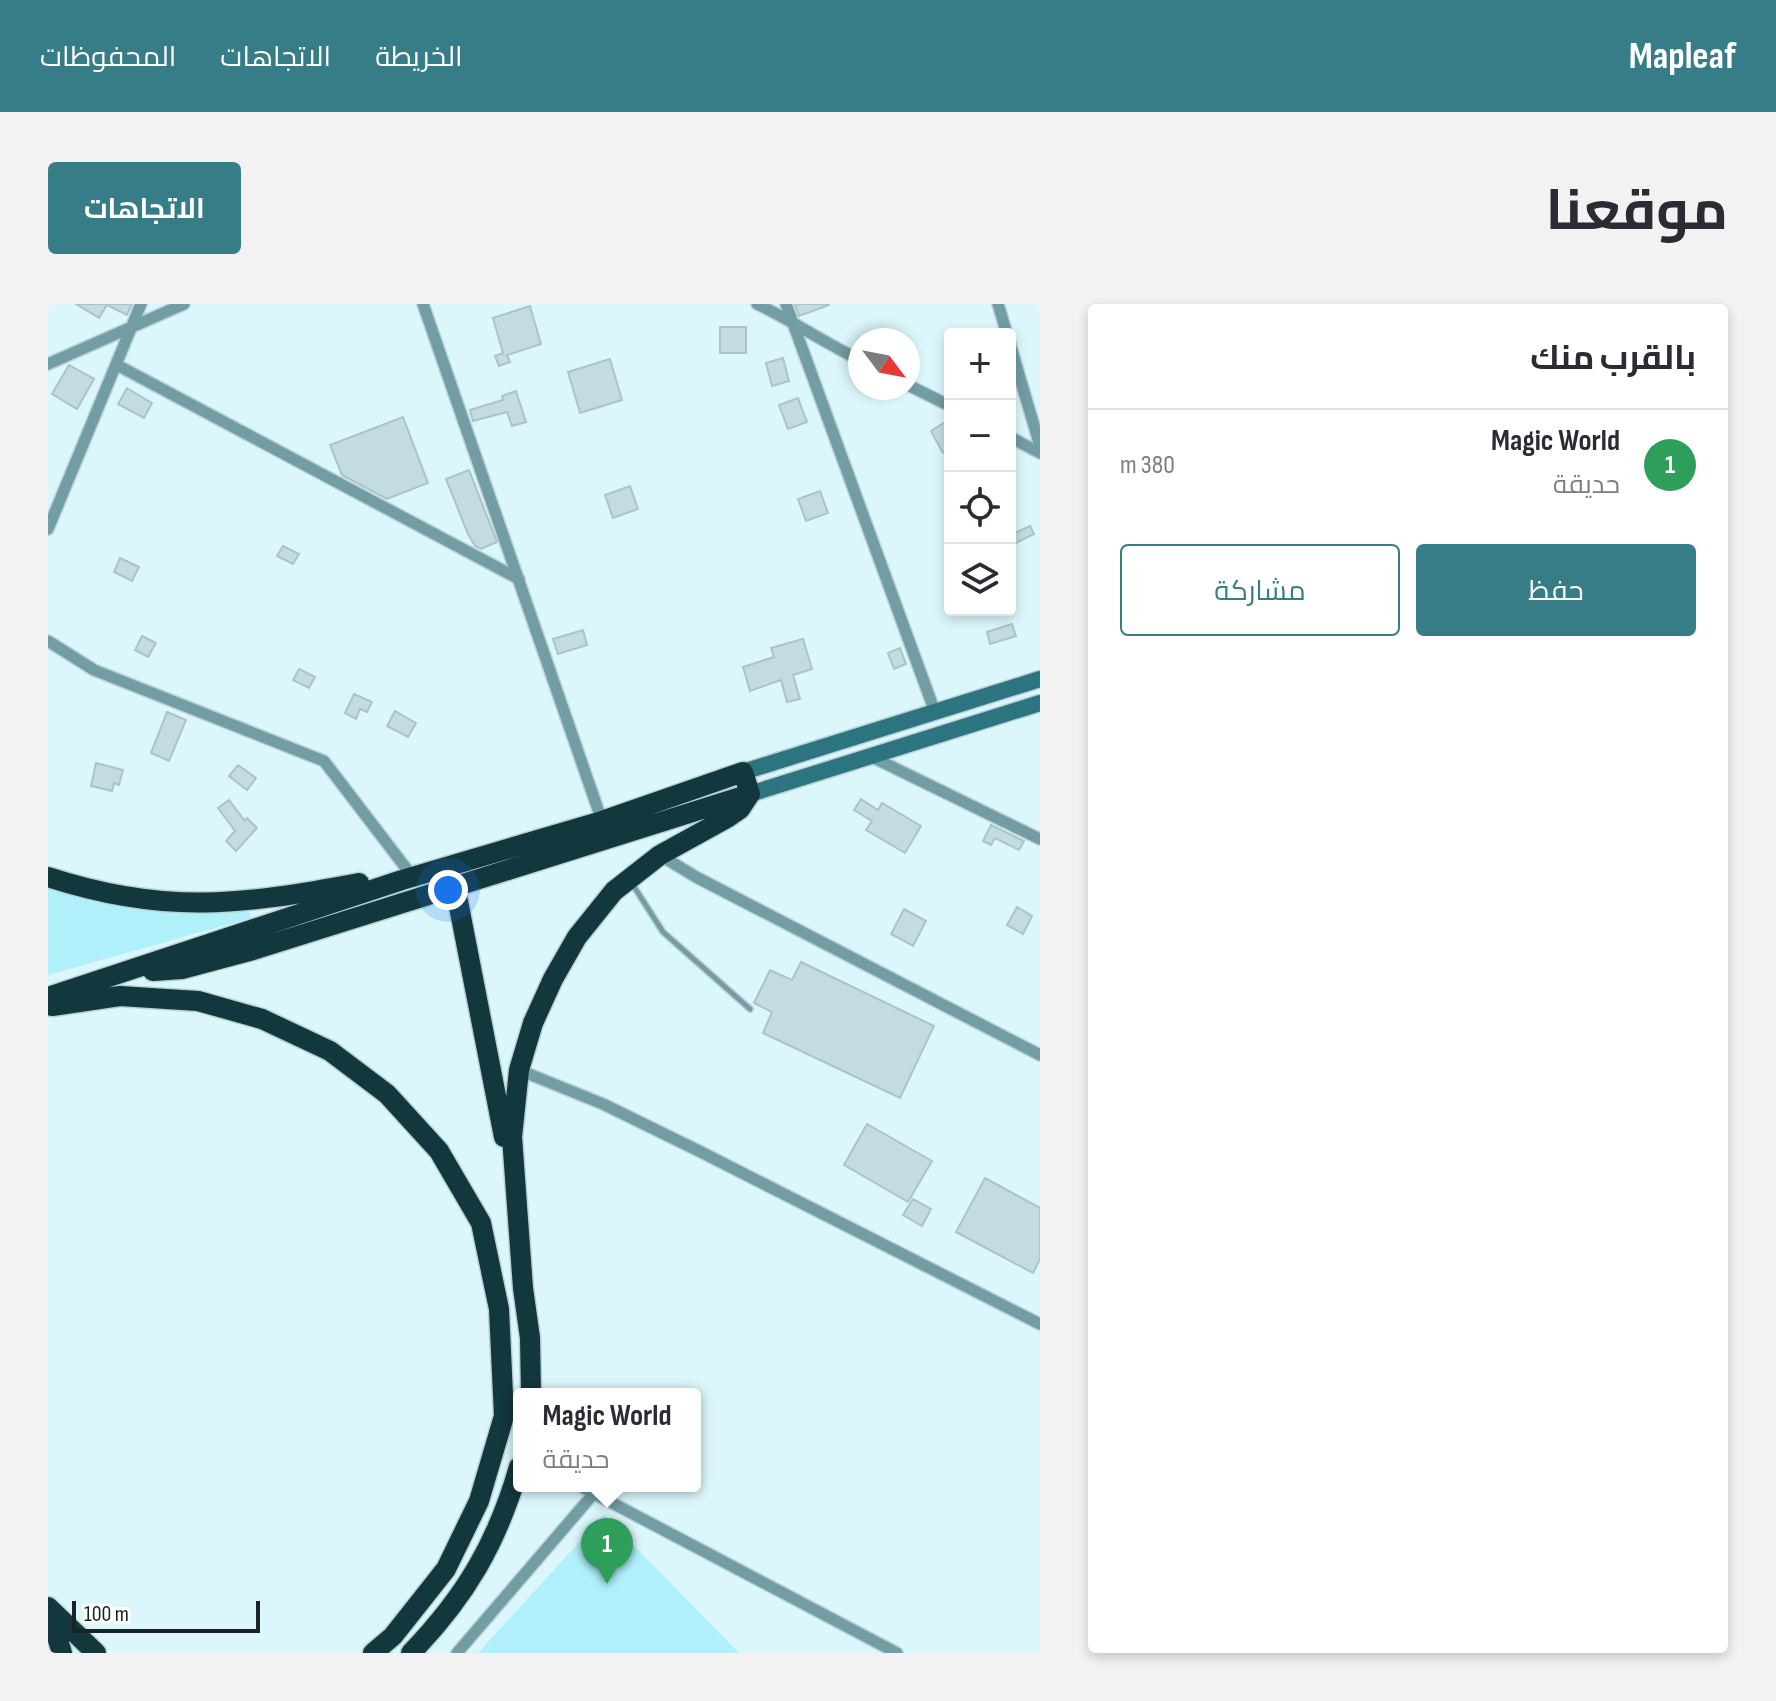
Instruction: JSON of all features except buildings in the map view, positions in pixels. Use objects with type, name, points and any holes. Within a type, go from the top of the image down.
[{"type":"highway","points":[[48,997],[407,878],[602,821],[743,772],[750,794]]},
{"type":"highway","points":[[137,969],[182,969],[253,950],[750,794]]},
{"type":"highway","points":[[531,1388],[530,1338],[512,1137],[519,1070],[542,1001],[564,957],[588,921],[629,878],[660,855],[740,809],[750,794]]},
{"type":"highway","points":[[433,870],[446,875],[455,886],[516,1196]]},
{"type":"highway","points":[[48,877],[84,889],[140,900],[208,904],[276,898],[381,879],[407,878]]},
{"type":"highway","points":[[48,1006],[120,996],[198,1001],[262,1019],[330,1051],[387,1094],[439,1151],[481,1223],[499,1309],[504,1416],[479,1501],[446,1569],[393,1636],[373,1653]]},
{"type":"highway","points":[[411,1653],[435,1629],[478,1570],[506,1511],[513,1488]]},
{"type":"highway","points":[[48,1607],[62,1653]]},
{"type":"highway","points":[[48,1607],[96,1653]]},
{"type":"main road","points":[[743,772],[1040,679]]},
{"type":"main road","points":[[750,794],[1040,703]]},
{"type":"street","points":[[48,529],[141,304]]},
{"type":"street","points":[[48,364],[184,304]]},
{"type":"street","points":[[423,304],[602,821]]},
{"type":"street","points":[[757,304],[848,353]]},
{"type":"street","points":[[786,304],[935,712]]},
{"type":"street","points":[[998,304],[1005,328]]},
{"type":"street","points":[[1016,364],[1040,446]]},
{"type":"street","points":[[117,365],[519,579]]},
{"type":"street","points":[[920,391],[944,403]]},
{"type":"street","points":[[1016,440],[1040,453]]},
{"type":"street","points":[[48,641],[94,670],[324,761],[407,878]]},
{"type":"street","points":[[872,757],[1040,839]]},
{"type":"street","points":[[660,855],[696,877],[1040,1055]]},
{"type":"street","points":[[519,1070],[603,1104],[686,1144],[1040,1324]]},
{"type":"street","points":[[457,1653],[595,1492],[897,1653]]},
{"type":"lane","points":[[629,878],[663,932],[750,1009]]},
{"type":"shaded area","points":[[48,886],[93,899],[168,913],[249,911],[251,918],[48,975]]},
{"type":"shaded area","points":[[604,1515],[739,1653],[478,1653]]},
{"type":"place","name":"Magic World","points":[[607,1584]]}]
